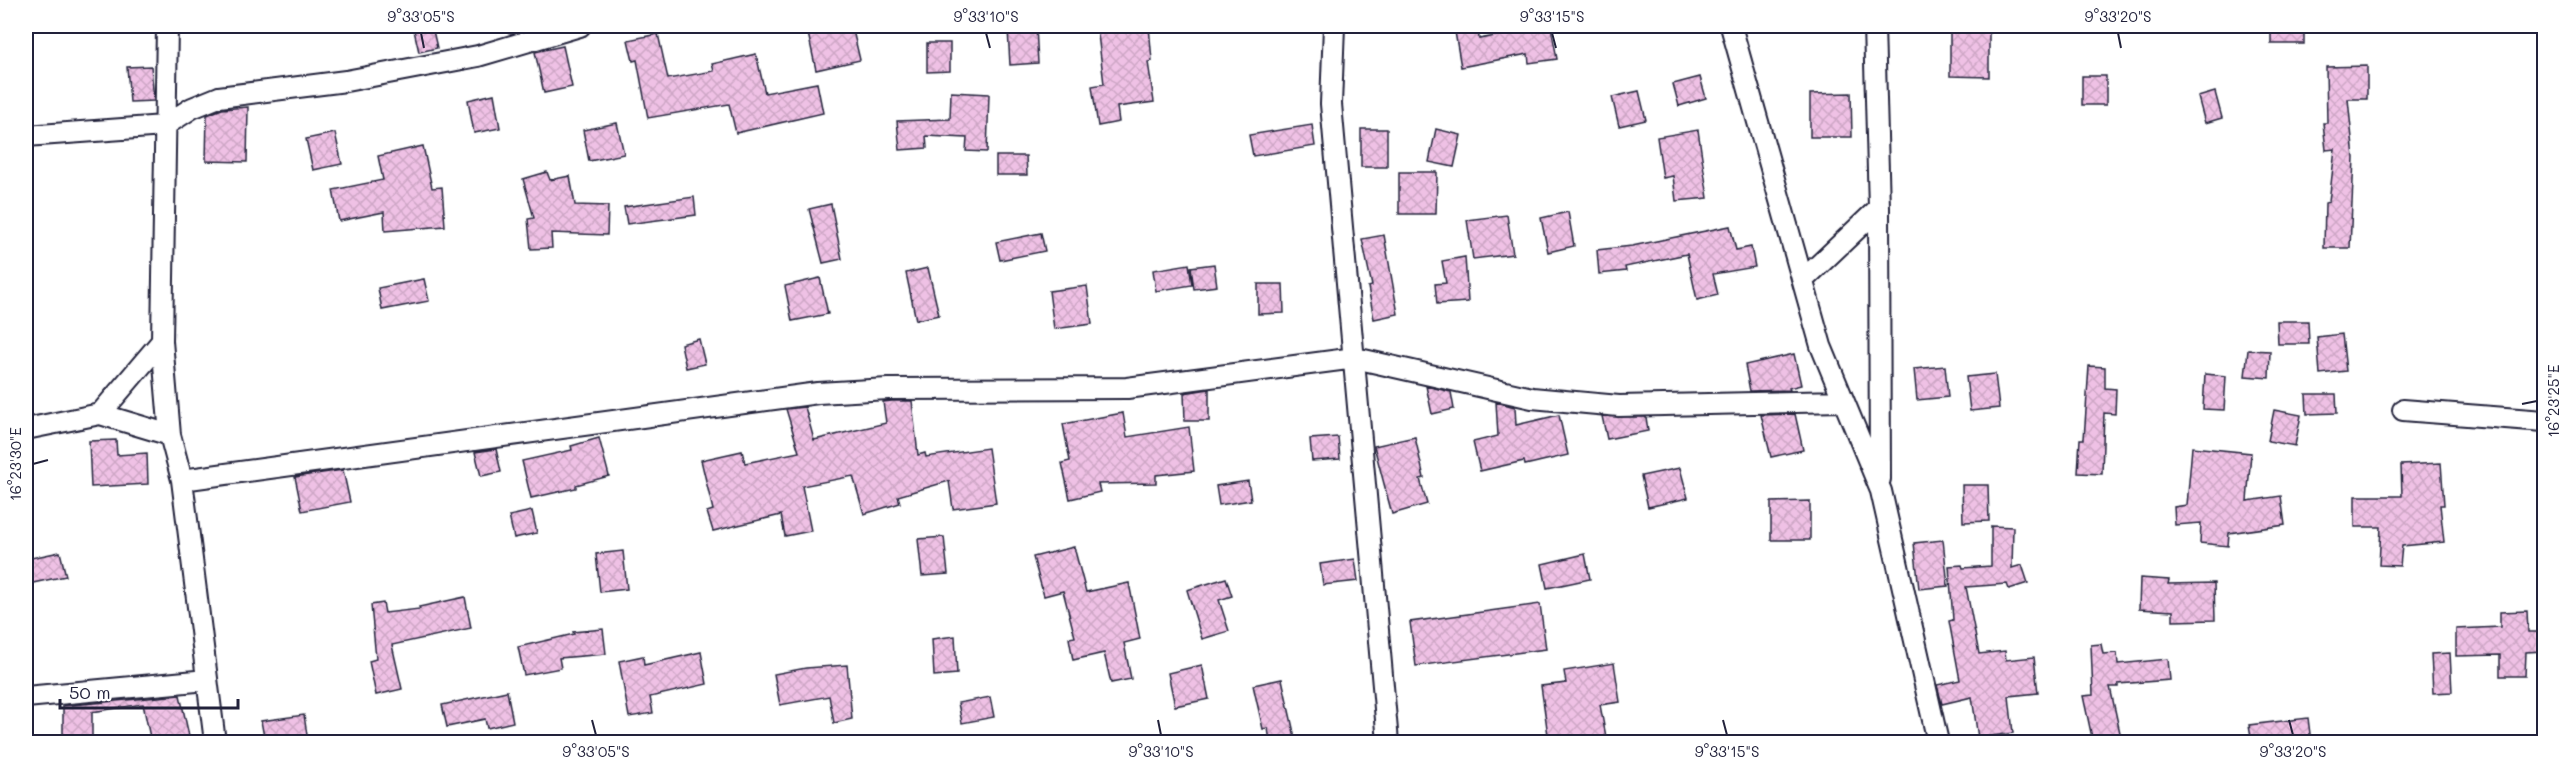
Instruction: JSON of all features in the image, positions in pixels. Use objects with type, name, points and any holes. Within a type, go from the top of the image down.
[{"type":"street","points":[[167,26],[162,341],[170,435],[182,480],[215,742]]},
{"type":"street","points":[[26,135],[164,126],[192,108],[219,97],[346,81],[478,56],[580,26]]},
{"type":"street","points":[[1334,26],[1331,104],[1388,742]]},
{"type":"street","points":[[1731,26],[1821,346],[1881,491],[1938,742]]},
{"type":"street","points":[[1874,26],[1879,208],[1881,491]]},
{"type":"street","points":[[1803,280],[1879,208]]},
{"type":"street","points":[[100,414],[162,341]]},
{"type":"street","points":[[182,480],[818,393],[888,389],[1127,388],[1355,358],[1543,399],[1619,406],[1844,401]]},
{"type":"street","points":[[2403,410],[2544,421]]},
{"type":"street","points":[[26,429],[100,414],[170,435]]},
{"type":"street","points":[[26,697],[207,680]]},
{"type":"building","points":[[413,26],[432,26],[437,48],[419,52]]},
{"type":"building","points":[[840,26],[852,26],[860,60],[816,70],[808,33]]},
{"type":"building","points":[[1097,26],[1149,26],[1152,61],[1148,62],[1154,102],[1117,107],[1119,122],[1098,126],[1092,86],[1104,84]]},
{"type":"building","points":[[1454,26],[1478,26],[1479,39],[1527,30],[1526,26],[1551,26],[1557,59],[1529,63],[1528,54],[1461,67]]},
{"type":"building","points":[[1950,26],[1989,26],[1989,77],[1950,76]]},
{"type":"building","points":[[2271,26],[2304,26],[2304,44],[2271,44]]},
{"type":"building","points":[[1036,27],[1038,63],[1010,65],[1008,29]]},
{"type":"building","points":[[658,34],[668,79],[714,71],[712,64],[756,54],[765,93],[817,83],[823,113],[736,133],[729,104],[648,118],[637,60],[633,61],[628,40]]},
{"type":"building","points":[[927,43],[950,43],[950,71],[927,72]]},
{"type":"building","points":[[563,46],[572,87],[544,93],[535,52]]},
{"type":"building","points":[[151,66],[154,101],[130,102],[127,67]]},
{"type":"building","points":[[2367,66],[2367,99],[2348,99],[2354,158],[2350,248],[2324,248],[2325,203],[2329,202],[2335,149],[2326,150],[2323,123],[2327,123],[2326,67]]},
{"type":"building","points":[[2082,76],[2106,76],[2106,105],[2082,105]]},
{"type":"building","points":[[1700,77],[1706,98],[1679,106],[1673,84]]},
{"type":"building","points":[[1639,91],[1646,120],[1619,126],[1612,97]]},
{"type":"building","points":[[951,92],[989,94],[987,152],[966,151],[967,138],[926,136],[927,148],[900,150],[897,121],[950,119]]},
{"type":"building","points":[[2215,92],[2222,118],[2205,123],[2198,97]]},
{"type":"building","points":[[1851,93],[1852,137],[1810,137],[1810,94]]},
{"type":"building","points":[[494,94],[500,128],[474,133],[468,100]]},
{"type":"building","points":[[248,107],[247,162],[206,161],[207,115],[222,109]]},
{"type":"building","points":[[617,123],[624,154],[589,161],[583,130]]},
{"type":"building","points":[[1312,125],[1315,146],[1253,156],[1249,135]]},
{"type":"building","points":[[1361,129],[1387,129],[1387,167],[1361,167]]},
{"type":"building","points":[[1436,129],[1461,135],[1454,167],[1429,162]]},
{"type":"building","points":[[1698,130],[1708,198],[1676,201],[1673,176],[1663,178],[1657,137]]},
{"type":"building","points":[[335,133],[342,164],[313,170],[306,139]]},
{"type":"building","points":[[423,146],[432,188],[442,187],[445,226],[385,231],[384,212],[339,221],[333,190],[383,180],[378,156]]},
{"type":"building","points":[[996,156],[1026,156],[1027,175],[996,175]]},
{"type":"building","points":[[547,172],[550,180],[570,176],[575,205],[608,206],[607,235],[551,233],[552,248],[531,249],[528,219],[534,218],[523,179]]},
{"type":"building","points":[[1399,172],[1437,172],[1436,214],[1399,214]]},
{"type":"building","points":[[694,197],[696,215],[627,224],[624,207]]},
{"type":"building","points":[[831,204],[842,259],[823,263],[809,209]]},
{"type":"building","points":[[1568,212],[1574,246],[1548,252],[1541,218]]},
{"type":"building","points":[[1507,215],[1513,254],[1473,259],[1467,220]]},
{"type":"building","points":[[1730,226],[1736,250],[1751,247],[1755,267],[1713,274],[1718,295],[1697,300],[1687,254],[1625,267],[1626,271],[1599,274],[1597,250],[1632,246]]},
{"type":"building","points":[[1041,233],[1045,251],[1000,260],[996,242]]},
{"type":"building","points":[[1384,235],[1398,314],[1374,319],[1368,287],[1372,286],[1362,239]]},
{"type":"building","points":[[1465,257],[1468,302],[1437,304],[1435,284],[1446,283],[1442,261]]},
{"type":"building","points":[[1189,264],[1192,285],[1156,291],[1153,270]]},
{"type":"building","points":[[1214,264],[1217,286],[1194,289],[1191,267]]},
{"type":"building","points":[[928,268],[939,315],[916,320],[906,273]]},
{"type":"building","points":[[820,278],[828,314],[792,321],[785,286]]},
{"type":"building","points":[[424,279],[429,301],[382,310],[378,288]]},
{"type":"building","points":[[1258,284],[1283,284],[1284,313],[1258,314]]},
{"type":"building","points":[[1087,286],[1092,324],[1054,329],[1049,291]]},
{"type":"building","points":[[2277,321],[2308,321],[2309,344],[2278,344]]},
{"type":"building","points":[[2342,334],[2346,371],[2320,374],[2317,337]]},
{"type":"building","points":[[699,339],[705,364],[686,368],[681,344]]},
{"type":"building","points":[[2248,350],[2270,351],[2269,378],[2245,376]]},
{"type":"building","points":[[1794,354],[1801,385],[1789,388],[1790,390],[1750,391],[1745,365]]},
{"type":"building","points":[[1945,366],[1948,397],[1917,400],[1914,369]]},
{"type":"building","points":[[2089,366],[2105,367],[2105,388],[2116,389],[2115,414],[2104,413],[2102,474],[2078,473],[2080,439],[2084,439]]},
{"type":"building","points":[[1995,374],[1999,408],[1970,411],[1966,377]]},
{"type":"building","points":[[2205,374],[2226,376],[2224,410],[2203,409]]},
{"type":"building","points":[[1426,386],[1451,392],[1454,409],[1432,414]]},
{"type":"building","points":[[1209,389],[1209,421],[1185,421],[1184,393]]},
{"type":"building","points":[[2306,394],[2336,394],[2337,413],[2307,414]]},
{"type":"building","points":[[912,401],[918,455],[925,453],[926,457],[988,448],[996,503],[953,509],[949,481],[898,496],[900,503],[864,514],[853,476],[802,486],[811,531],[785,536],[781,515],[713,531],[707,512],[713,510],[701,460],[742,451],[745,463],[799,452],[786,409],[805,407],[814,440],[886,423],[883,402]]},
{"type":"building","points":[[1496,402],[1515,407],[1516,425],[1559,415],[1568,455],[1525,465],[1524,461],[1480,471],[1473,442],[1498,436]]},
{"type":"building","points":[[2274,410],[2301,415],[2295,446],[2268,441]]},
{"type":"building","points":[[1123,413],[1127,437],[1189,427],[1194,471],[1156,475],[1156,483],[1098,484],[1100,492],[1070,499],[1062,463],[1070,461],[1063,424]]},
{"type":"building","points":[[1795,414],[1803,450],[1771,457],[1761,415]]},
{"type":"building","points":[[1602,416],[1646,417],[1648,431],[1607,439]]},
{"type":"building","points":[[1338,437],[1340,459],[1312,461],[1310,439]]},
{"type":"building","points":[[1415,437],[1424,478],[1420,479],[1427,504],[1392,514],[1374,446]]},
{"type":"building","points":[[599,438],[609,476],[576,485],[576,488],[531,498],[522,461],[572,450],[571,446]]},
{"type":"building","points":[[116,440],[117,455],[147,453],[148,484],[91,487],[89,441]]},
{"type":"building","points":[[2192,447],[2251,453],[2247,501],[2281,496],[2285,525],[2229,533],[2228,546],[2200,543],[2201,523],[2175,525],[2174,507],[2187,505]]},
{"type":"building","points":[[496,449],[501,472],[481,476],[475,452]]},
{"type":"building","points":[[2441,463],[2444,505],[2440,505],[2444,542],[2402,546],[2400,566],[2379,565],[2381,527],[2355,527],[2355,496],[2402,496],[2401,465]]},
{"type":"building","points":[[1680,468],[1688,498],[1648,507],[1641,476]]},
{"type":"building","points":[[343,470],[350,502],[302,511],[295,477]]},
{"type":"building","points":[[1248,481],[1251,500],[1219,505],[1216,486]]},
{"type":"building","points":[[1962,485],[1988,485],[1989,521],[1963,522]]},
{"type":"building","points":[[1810,501],[1810,540],[1771,540],[1771,502]]},
{"type":"building","points":[[532,511],[537,533],[514,538],[509,516]]},
{"type":"building","points":[[1991,526],[2013,527],[2012,568],[2022,565],[2028,583],[2009,589],[2007,584],[1966,587],[1979,654],[2005,651],[2006,660],[2034,657],[2038,693],[2009,696],[2013,733],[1978,738],[1972,697],[1942,704],[1937,685],[1960,680],[1949,621],[1953,620],[1949,566],[1962,565],[1963,568],[1991,566]]},
{"type":"building","points":[[944,537],[948,574],[922,576],[918,539]]},
{"type":"building","points":[[1943,540],[1948,586],[1919,589],[1914,543]]},
{"type":"building","points":[[1074,547],[1086,592],[1129,583],[1140,639],[1124,643],[1131,679],[1111,683],[1104,653],[1073,660],[1069,638],[1075,637],[1063,591],[1044,596],[1033,557]]},
{"type":"building","points":[[623,551],[627,589],[600,592],[596,554]]},
{"type":"building","points":[[60,552],[66,576],[28,584],[26,559]]},
{"type":"building","points":[[1585,554],[1590,579],[1547,588],[1542,564]]},
{"type":"building","points":[[1355,559],[1358,581],[1323,585],[1320,564]]},
{"type":"building","points":[[1226,578],[1232,596],[1219,600],[1229,631],[1202,639],[1187,590]]},
{"type":"building","points":[[2140,578],[2169,580],[2168,584],[2214,583],[2215,620],[2173,621],[2173,611],[2139,609]]},
{"type":"building","points":[[465,597],[471,628],[392,645],[402,689],[376,695],[369,661],[376,659],[371,605],[383,603],[385,613],[420,609],[419,607]]},
{"type":"building","points":[[1540,604],[1546,649],[1416,666],[1410,622]]},
{"type":"building","points":[[2527,611],[2528,632],[2543,632],[2544,651],[2526,652],[2525,676],[2500,676],[2500,655],[2456,656],[2456,629],[2500,627],[2500,612]]},
{"type":"building","points":[[603,629],[606,654],[559,658],[561,668],[524,675],[518,647],[574,634],[573,632]]},
{"type":"building","points":[[955,636],[957,674],[934,676],[932,639]]},
{"type":"building","points":[[2101,644],[2103,654],[2117,653],[2118,664],[2168,659],[2170,680],[2118,684],[2118,687],[2110,687],[2122,742],[2093,742],[2083,696],[2093,695],[2091,645]]},
{"type":"building","points":[[701,652],[707,684],[650,697],[653,713],[629,717],[619,661],[643,656],[644,665]]},
{"type":"building","points":[[2450,653],[2452,692],[2433,693],[2431,654]]},
{"type":"building","points":[[1614,663],[1620,702],[1600,705],[1607,742],[1549,742],[1541,686],[1566,683],[1564,671]]},
{"type":"building","points":[[847,665],[852,719],[834,723],[829,696],[780,705],[774,674],[806,668]]},
{"type":"building","points":[[1202,665],[1209,699],[1175,706],[1168,673]]},
{"type":"building","points":[[1282,679],[1296,742],[1270,742],[1268,728],[1263,729],[1253,685]]},
{"type":"building","points":[[507,691],[513,722],[487,728],[485,719],[447,727],[442,705]]},
{"type":"building","points":[[180,695],[189,736],[151,742],[143,704],[92,712],[92,742],[63,742],[63,706]]},
{"type":"building","points":[[990,697],[994,717],[962,723],[958,703]]},
{"type":"building","points":[[304,715],[308,742],[265,742],[261,721]]},
{"type":"building","points":[[2308,718],[2311,742],[2252,742],[2249,725]]}]
